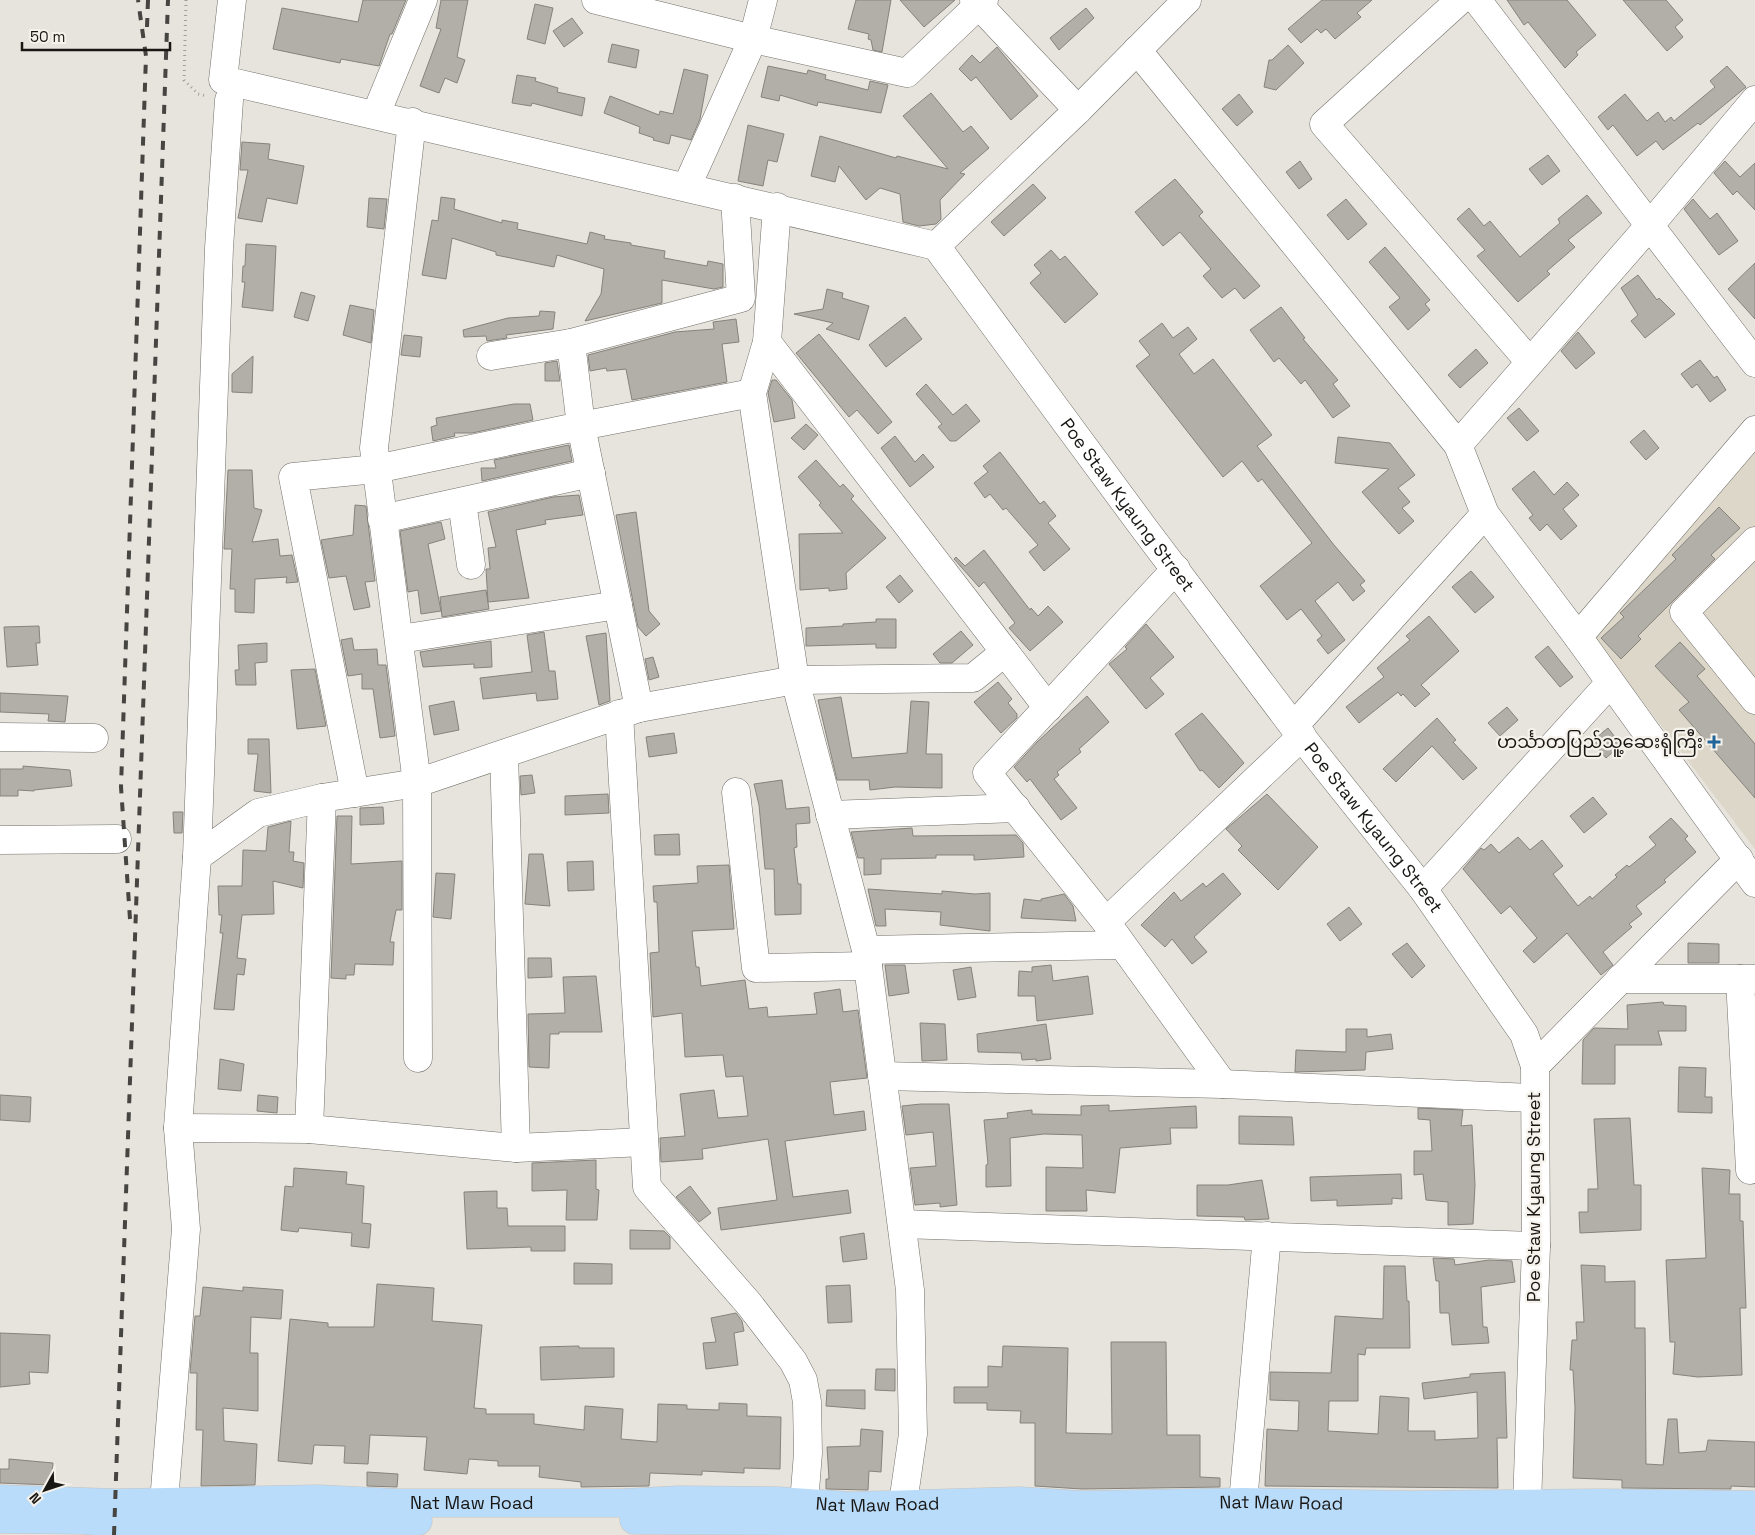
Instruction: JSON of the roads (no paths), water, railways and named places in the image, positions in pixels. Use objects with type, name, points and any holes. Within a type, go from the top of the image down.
[{"type":"main road","name":"Nat Maw Road","points":[[0,1499],[116,1503],[318,1499],[398,1503],[605,1504],[677,1518]]},
{"type":"main road","name":"Nat Maw Road","points":[[904,1514],[1019,1501],[1082,1505],[1243,1502],[1530,1523],[1719,1532],[1755,1528]]},
{"type":"main road","name":"Nat Maw Road","points":[[0,1519],[84,1520],[115,1523],[677,1518],[795,1520],[851,1506],[904,1514],[1530,1523],[1755,1505]]},
{"type":"street","points":[[232,0],[223,80],[687,186],[936,246],[1078,110],[1187,0]]},
{"type":"street","points":[[376,114],[423,0]]},
{"type":"street","points":[[596,0],[753,39],[908,73],[979,2],[1078,110]]},
{"type":"street","points":[[687,186],[753,39],[763,0]]},
{"type":"street","points":[[1460,0],[1324,124],[1530,362]]},
{"type":"street","points":[[1477,0],[1755,363]]},
{"type":"street","points":[[1138,50],[1458,445],[1485,514],[1578,637],[1755,883]]},
{"type":"street","points":[[164,1502],[186,1229],[178,1128],[197,858],[219,248],[229,100]]},
{"type":"street","points":[[1458,445],[1650,225],[1755,100]]},
{"type":"street","points":[[412,122],[374,448],[417,783],[418,1058]]},
{"type":"street","points":[[491,356],[571,343],[740,298],[735,198]]},
{"type":"street","points":[[777,207],[767,342],[752,393],[795,680],[867,958],[910,1290],[913,1434],[904,1514]]},
{"type":"street","name":"Poe Staw Kyaung Street","points":[[936,246],[1298,731],[1423,889],[1524,1034],[1535,1066],[1536,1246],[1530,1523]]},
{"type":"street","points":[[767,342],[1048,708]]},
{"type":"street","points":[[571,343],[581,426],[618,605],[629,711],[647,1187],[749,1304],[793,1361],[803,1380],[808,1402],[808,1454],[795,1520]]},
{"type":"street","points":[[355,793],[293,477],[376,469],[581,426],[752,393]]},
{"type":"street","points":[[1578,637],[1755,430]]},
{"type":"street","points":[[382,520],[590,473]]},
{"type":"street","points":[[462,502],[470,565]]},
{"type":"street","points":[[1106,922],[1298,731],[1485,514]]},
{"type":"street","points":[[1755,541],[1684,612],[1755,700]]},
{"type":"street","points":[[1176,569],[987,773],[1106,922],[1223,1084]]},
{"type":"street","points":[[400,639],[618,605]]},
{"type":"street","points":[[197,858],[258,813],[322,798],[417,783],[629,711],[795,680],[973,678],[1005,652]]},
{"type":"street","points":[[1423,889],[1610,683]]},
{"type":"street","points":[[0,737],[94,738]]},
{"type":"street","points":[[504,754],[516,1148]]},
{"type":"street","points":[[736,792],[756,968],[867,958],[1122,945]]},
{"type":"street","points":[[309,1129],[322,798]]},
{"type":"street","points":[[830,814],[1016,808]]},
{"type":"street","points":[[0,840],[118,839]]},
{"type":"street","points":[[1535,1066],[1739,859]]},
{"type":"street","points":[[1620,980],[1748,979],[1750,1170]]},
{"type":"street","points":[[882,1076],[1223,1084],[1534,1098]]},
{"type":"street","points":[[178,1128],[309,1129],[516,1148],[644,1142]]},
{"type":"street","points":[[902,1224],[1536,1246]]},
{"type":"street","points":[[1243,1502],[1267,1236]]},
{"type":"railway","points":[[130,919],[121,787],[146,56],[138,0]]},
{"type":"railway","points":[[147,27],[148,0]]},
{"type":"railway","points":[[114,1535],[168,0]]},
{"type":"place","name":"ဟင်္သာတပြည်သူ့ဆေးရုံကြီး","points":[[1714,742]]}]
